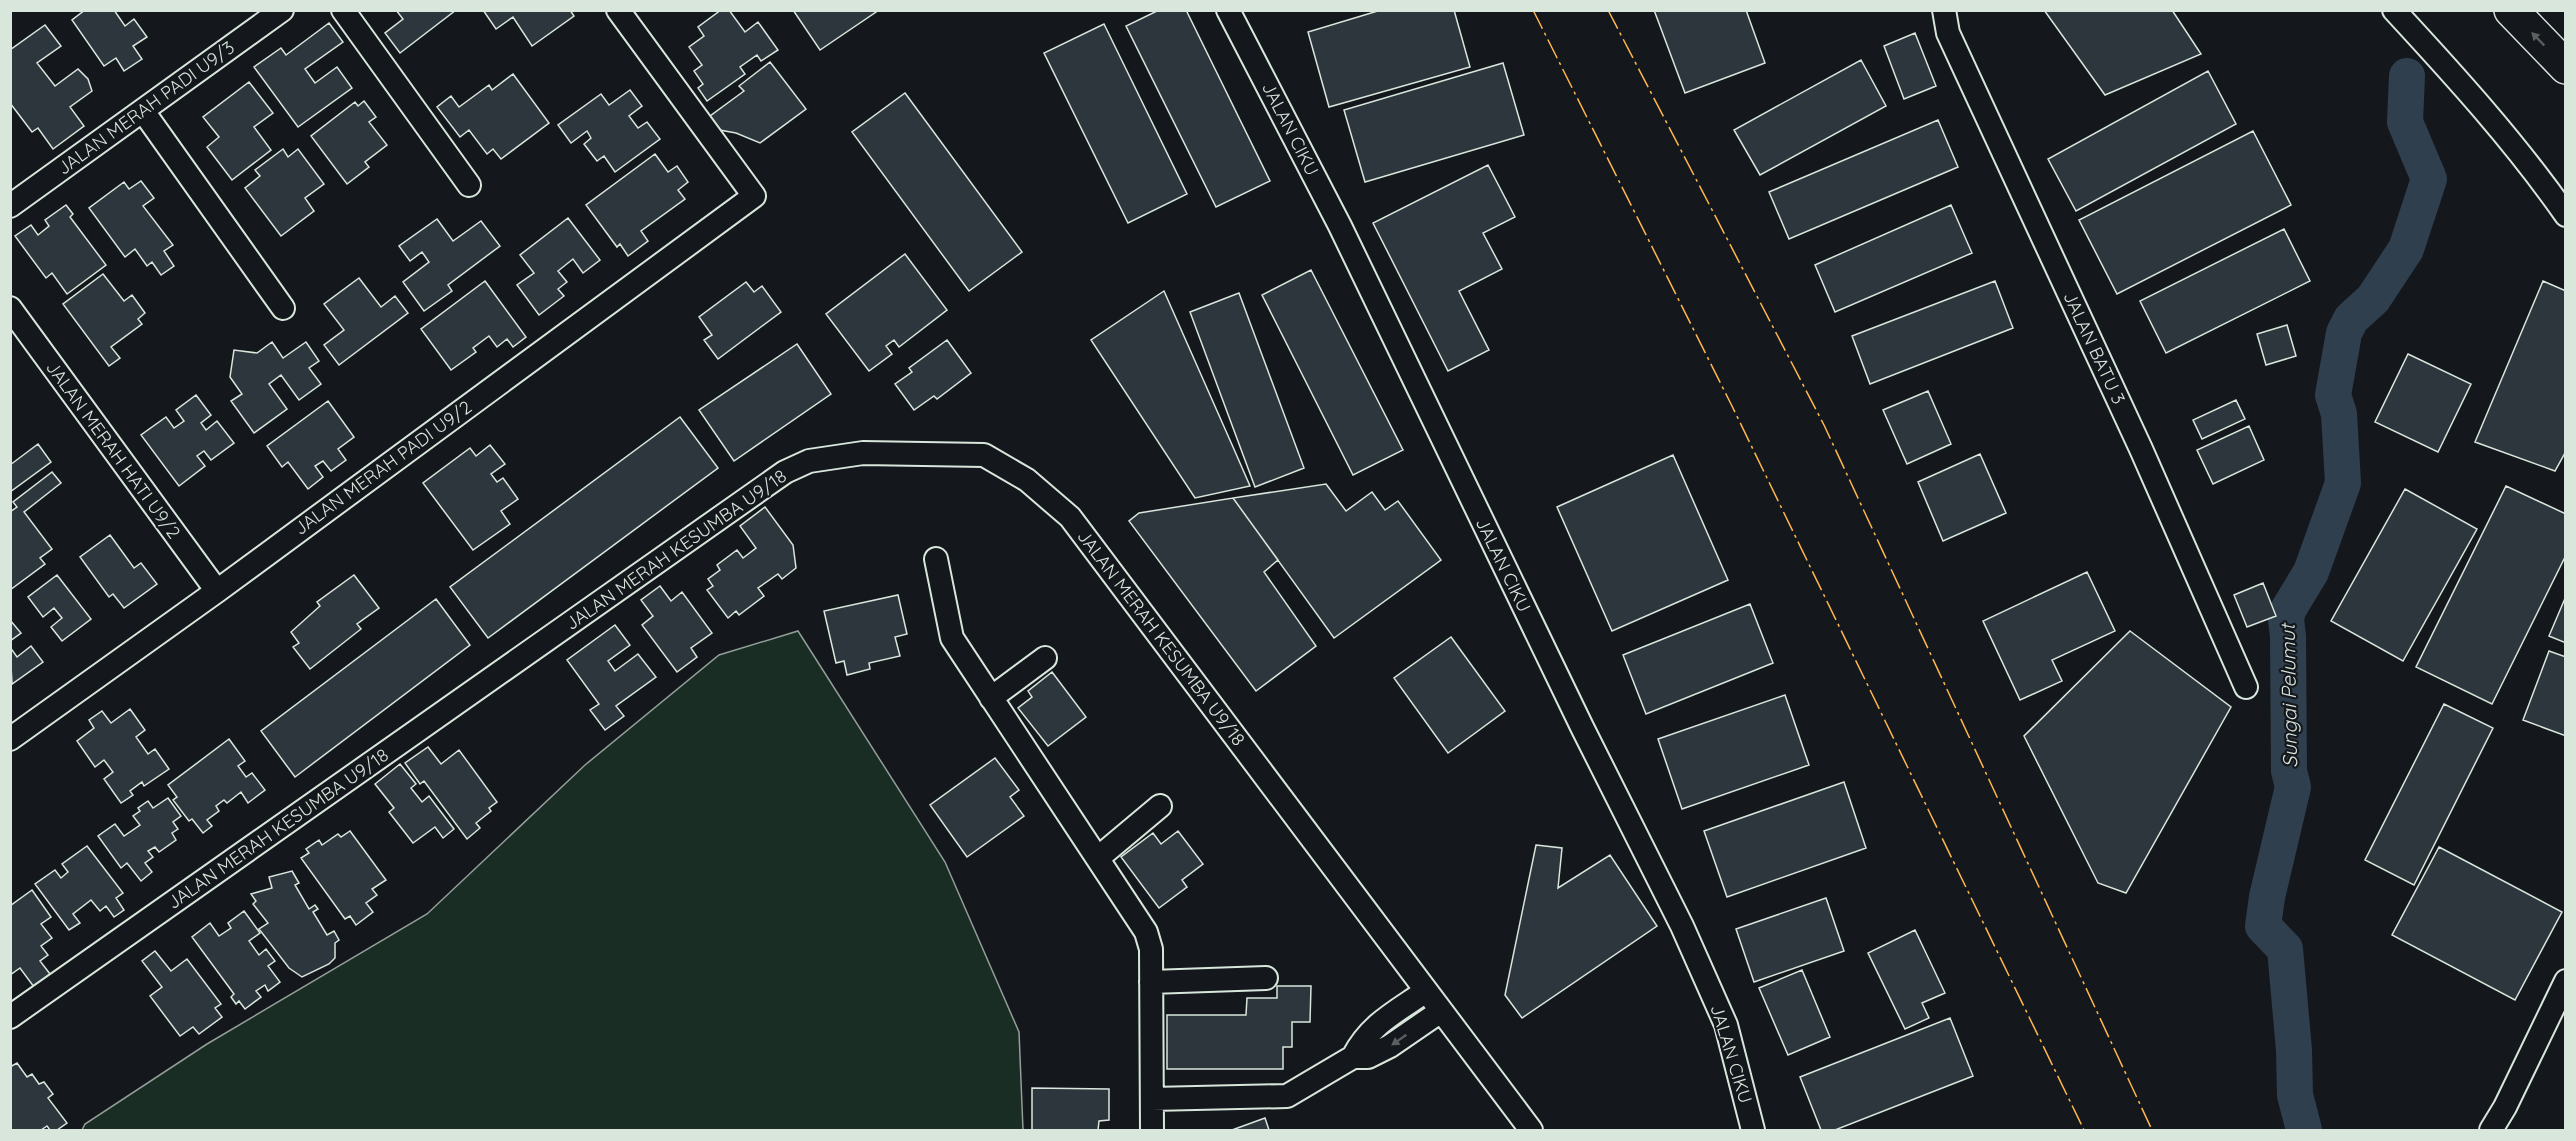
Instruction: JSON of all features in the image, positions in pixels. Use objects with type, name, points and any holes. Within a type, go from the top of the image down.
[{"type":"highway","points":[[2511,10],[2565,67]]},
{"type":"street","name":"JALAN MERAH PADI U9/3","points":[[10,206],[282,10]]},
{"type":"street","points":[[342,10],[468,185]]},
{"type":"street","name":"JALAN MERAH PADI U9/2","points":[[10,739],[217,591],[754,196],[618,10]]},
{"type":"street","name":"JALAN CIKU","points":[[1228,10],[1340,226],[1582,727],[1682,926],[1726,1025],[1753,1131]]},
{"type":"street","name":"JALAN BATU 3","points":[[1944,10],[1948,33],[2141,449],[2246,687]]},
{"type":"street","points":[[2394,10],[2451,71],[2534,168],[2565,215]]},
{"type":"street","points":[[143,111],[283,308]]},
{"type":"street","name":"JALAN MERAH HATI U9/2","points":[[10,308],[217,591]]},
{"type":"street","name":"JALAN MERAH KESUMBA U9/18","points":[[10,1017],[785,472],[809,462],[863,453],[984,455],[1027,480],[1070,517],[1531,1131]]},
{"type":"street","points":[[936,559],[952,638],[1146,932],[1151,949],[1152,1131]]},
{"type":"street","points":[[991,698],[1045,658]]},
{"type":"street","points":[[1098,858],[1160,806]]},
{"type":"street","points":[[1151,982],[1266,978]]},
{"type":"street","points":[[2490,1131],[2505,1107],[2565,981]]},
{"type":"street","points":[[1353,1057],[1363,1038],[1426,990]]},
{"type":"street","points":[[1152,1099],[1287,1096],[1353,1057],[1368,1057],[1390,1046],[1441,1011]]},
{"type":"green space","points":[[798,631],[945,862],[1019,1032],[1023,1130],[82,1130],[85,1124],[207,1044],[427,914],[585,765],[719,655]]},
{"type":"building","points":[[85,10],[114,10],[125,26],[134,19],[147,37],[133,46],[142,59],[124,71],[116,58],[104,66],[72,20]]},
{"type":"building","points":[[396,10],[456,10],[400,53],[385,33],[403,19]]},
{"type":"building","points":[[483,10],[570,10],[574,16],[532,46],[513,17],[496,29]]},
{"type":"building","points":[[721,10],[729,10],[745,32],[758,22],[778,50],[761,61],[757,55],[740,67],[745,74],[707,101],[698,88],[703,84],[694,71],[702,65],[689,47],[704,36],[698,27]]},
{"type":"building","points":[[793,10],[879,10],[820,50]]},
{"type":"building","points":[[1159,10],[1186,10],[1270,181],[1216,207],[1126,26]]},
{"type":"building","points":[[1381,10],[1454,10],[1470,67],[1329,107],[1308,32]]},
{"type":"building","points":[[1654,10],[1746,10],[1765,63],[1685,93]]},
{"type":"building","points":[[2044,10],[2172,10],[2201,54],[2105,95]]},
{"type":"building","points":[[329,23],[343,42],[305,69],[315,83],[337,67],[352,88],[298,127],[254,67],[281,48],[286,55]]},
{"type":"building","points":[[1104,24],[1187,194],[1128,223],[1044,53]]},
{"type":"building","points":[[45,25],[61,46],[37,63],[55,86],[78,69],[88,79],[92,91],[70,107],[84,126],[53,149],[38,128],[32,132],[10,103],[10,50]]},
{"type":"building","points":[[1915,33],[1936,86],[1904,99],[1884,46]]},
{"type":"building","points":[[1861,60],[1886,106],[1760,175],[1734,130]]},
{"type":"building","points":[[770,62],[806,109],[760,143],[736,133],[714,129],[706,119],[744,91],[739,86]]},
{"type":"building","points":[[1503,63],[1524,135],[1365,182],[1344,110]]},
{"type":"building","points":[[2208,71],[2236,124],[2076,211],[2048,159]]},
{"type":"building","points":[[513,74],[549,123],[501,159],[493,149],[487,154],[469,130],[460,137],[437,107],[451,96],[459,107],[489,85],[492,90]]},
{"type":"building","points":[[249,82],[273,113],[254,127],[271,150],[232,180],[207,147],[219,137],[203,117]]},
{"type":"building","points":[[630,90],[642,106],[629,116],[638,128],[647,122],[660,139],[615,172],[604,156],[597,161],[584,144],[591,138],[587,131],[571,143],[558,125],[601,94],[609,105]]},
{"type":"building","points":[[905,93],[1022,252],[969,291],[852,132]]},
{"type":"building","points":[[364,101],[376,117],[369,122],[387,145],[365,162],[369,167],[347,184],[311,136],[355,102],[358,106]]},
{"type":"building","points":[[1938,120],[1958,167],[1789,239],[1769,192]]},
{"type":"building","points":[[2253,131],[2291,205],[2117,294],[2079,220]]},
{"type":"building","points":[[283,149],[288,157],[298,149],[324,184],[305,198],[314,211],[281,236],[245,188],[260,176],[255,170]]},
{"type":"building","points":[[655,154],[668,172],[677,166],[688,182],[678,190],[685,199],[641,231],[648,241],[628,256],[620,244],[617,247],[586,205]]},
{"type":"building","points":[[1488,165],[1515,217],[1483,233],[1502,269],[1459,291],[1489,350],[1448,371],[1373,223]]},
{"type":"building","points":[[141,181],[154,198],[143,206],[173,245],[164,251],[174,266],[161,275],[152,262],[147,266],[135,249],[125,257],[89,208],[124,182],[129,189]]},
{"type":"building","points":[[66,205],[73,214],[70,217],[106,265],[67,294],[52,273],[46,278],[15,236],[31,225],[38,235],[49,226],[45,220]]},
{"type":"building","points":[[1951,205],[1972,253],[1835,312],[1815,265]]},
{"type":"building","points":[[568,218],[600,260],[583,273],[573,259],[558,271],[567,282],[558,289],[564,296],[539,315],[517,285],[534,273],[520,255]]},
{"type":"building","points":[[437,219],[453,241],[481,221],[500,246],[448,285],[452,291],[424,311],[403,282],[429,262],[422,252],[410,261],[399,246]]},
{"type":"building","points":[[2284,229],[2310,281],[2166,353],[2140,301]]},
{"type":"building","points":[[905,254],[947,310],[899,347],[894,340],[886,346],[892,354],[869,371],[826,314]]},
{"type":"building","points":[[1311,270],[1403,450],[1353,475],[1262,295]]},
{"type":"building","points":[[103,274],[124,301],[132,295],[145,313],[138,319],[142,324],[111,347],[120,358],[109,366],[63,304]]},
{"type":"building","points":[[359,278],[381,307],[395,296],[408,313],[339,365],[324,345],[344,330],[324,304]]},
{"type":"building","points":[[485,281],[526,337],[513,347],[507,339],[497,347],[489,336],[473,348],[476,352],[451,370],[421,329]]},
{"type":"building","points":[[1995,281],[2013,328],[1870,384],[1852,336]]},
{"type":"building","points":[[2543,281],[2566,291],[2566,451],[2555,471],[2475,442]]},
{"type":"building","points":[[746,282],[754,292],[762,286],[781,312],[718,359],[704,340],[712,335],[699,317]]},
{"type":"building","points":[[1164,291],[1250,486],[1195,498],[1091,340]]},
{"type":"building","points":[[1239,293],[1304,468],[1255,487],[1190,312]]},
{"type":"building","points":[[2287,325],[2296,356],[2266,365],[2257,334]]},
{"type":"building","points":[[947,340],[971,373],[937,399],[934,396],[914,410],[895,384],[912,372],[909,368]]},
{"type":"building","points":[[272,342],[283,358],[306,342],[319,361],[309,368],[321,384],[299,400],[281,375],[269,384],[287,409],[254,433],[231,401],[242,394],[230,377],[234,350],[257,353]]},
{"type":"building","points":[[797,344],[831,394],[734,461],[699,410]]},
{"type":"building","points":[[2408,354],[2471,384],[2438,452],[2375,422]]},
{"type":"building","points":[[1928,391],[1951,444],[1907,464],[1883,410]]},
{"type":"building","points":[[196,395],[211,415],[201,423],[206,430],[217,421],[234,443],[211,460],[204,451],[197,456],[205,466],[179,486],[141,435],[166,417],[174,428],[184,421],[176,410]]},
{"type":"building","points":[[2236,400],[2245,419],[2202,439],[2193,420]]},
{"type":"building","points":[[328,401],[354,437],[338,449],[346,460],[331,471],[323,461],[315,466],[323,477],[308,489],[288,462],[282,467],[267,446]]},
{"type":"building","points":[[680,417],[718,468],[488,638],[450,587]]},
{"type":"building","points":[[2249,426],[2264,460],[2213,484],[2197,450]]},
{"type":"building","points":[[38,444],[51,462],[10,492],[10,465]]},
{"type":"building","points":[[490,445],[505,464],[491,474],[497,482],[503,478],[518,499],[501,511],[510,524],[473,550],[423,483],[470,448],[476,456]]},
{"type":"building","points":[[1980,454],[2006,513],[1943,541],[1918,482]]},
{"type":"building","points":[[1673,455],[1728,580],[1612,631],[1557,507]]},
{"type":"building","points":[[52,472],[61,483],[24,512],[52,549],[40,558],[45,564],[10,590],[10,512],[17,507],[13,502]]},
{"type":"building","points":[[1326,484],[1346,511],[1372,492],[1385,510],[1398,501],[1441,560],[1334,638],[1233,498]]},
{"type":"building","points":[[2506,486],[2566,514],[2566,555],[2492,704],[2416,667]]},
{"type":"building","points":[[2405,489],[2477,529],[2403,661],[2331,621]]},
{"type":"building","points":[[1233,498],[1278,560],[1264,572],[1316,646],[1256,691],[1129,521],[1139,513]]},
{"type":"building","points":[[765,507],[793,545],[796,568],[782,579],[778,574],[758,588],[764,596],[739,615],[736,611],[728,618],[707,590],[713,586],[708,579],[720,570],[717,565],[737,550],[743,558],[756,548],[740,526]]},
{"type":"building","points":[[110,535],[134,568],[141,563],[157,584],[124,608],[113,594],[109,597],[80,557]]},
{"type":"building","points":[[2087,572],[2115,631],[2052,660],[2062,681],[2020,700],[1983,621]]},
{"type":"building","points":[[57,575],[91,619],[62,641],[51,627],[62,618],[54,608],[43,617],[28,597]]},
{"type":"building","points":[[354,575],[379,608],[357,624],[361,629],[310,669],[293,647],[299,643],[291,632],[320,606],[317,602]]},
{"type":"building","points":[[2263,583],[2276,616],[2247,627],[2234,595]]},
{"type":"building","points":[[660,586],[671,601],[682,592],[712,633],[691,648],[697,657],[677,672],[642,625],[653,616],[641,600]]},
{"type":"building","points":[[898,595],[907,634],[895,637],[900,656],[869,663],[870,669],[847,675],[844,661],[836,663],[824,611]]},
{"type":"building","points":[[2566,596],[2566,643],[2549,636]]},
{"type":"building","points":[[436,599],[470,645],[295,777],[261,731]]},
{"type":"building","points":[[1750,604],[1773,663],[1646,714],[1623,655]]},
{"type":"building","points":[[10,620],[21,633],[10,641]]},
{"type":"building","points":[[615,625],[630,645],[608,661],[615,671],[638,654],[656,677],[616,706],[624,716],[605,730],[590,710],[599,704],[567,660]]},
{"type":"building","points":[[2130,631],[2231,707],[2126,893],[2098,883],[2024,736]]},
{"type":"building","points":[[1451,637],[1505,711],[1448,753],[1394,678]]},
{"type":"building","points":[[31,646],[43,662],[12,684],[10,647],[17,657]]},
{"type":"building","points":[[2549,651],[2566,657],[2566,736],[2523,720]]},
{"type":"building","points":[[1052,672],[1086,717],[1048,746],[1018,708],[1032,697],[1028,691]]},
{"type":"building","points":[[1785,695],[1809,765],[1682,809],[1658,739]]},
{"type":"building","points":[[2444,704],[2493,728],[2414,885],[2365,860]]},
{"type":"building","points":[[130,709],[145,730],[136,737],[148,754],[155,749],[169,769],[144,786],[142,782],[130,791],[133,795],[121,803],[104,779],[113,772],[104,760],[95,767],[77,741],[94,728],[89,720],[102,711],[111,723]]},
{"type":"building","points":[[229,739],[245,761],[238,766],[246,777],[252,773],[265,790],[248,803],[241,792],[227,803],[224,800],[216,806],[219,811],[207,820],[212,826],[203,833],[192,819],[189,821],[173,800],[177,797],[168,785]]},
{"type":"building","points":[[428,747],[441,764],[459,750],[497,802],[489,808],[491,811],[476,823],[480,828],[467,839],[424,781],[420,784],[405,763]]},
{"type":"building","points":[[995,758],[1019,790],[1010,797],[1024,816],[967,857],[930,805]]},
{"type":"building","points":[[400,764],[416,784],[411,788],[422,802],[429,796],[454,829],[443,838],[435,827],[413,843],[389,812],[394,808],[375,784]]},
{"type":"building","points":[[1844,782],[1866,848],[1727,897],[1704,831]]},
{"type":"building","points":[[168,798],[181,816],[173,822],[178,829],[172,833],[176,840],[159,852],[155,847],[148,851],[153,857],[145,863],[152,872],[141,881],[127,863],[121,868],[98,836],[115,824],[124,836],[140,825],[133,816],[140,811],[138,808],[148,801],[153,808]]},
{"type":"building","points":[[350,831],[386,880],[372,889],[377,895],[366,903],[373,912],[356,925],[350,916],[345,919],[301,858],[309,853],[306,849],[319,840],[322,845],[338,834],[341,837]]},
{"type":"building","points":[[1178,831],[1203,864],[1182,880],[1187,887],[1159,908],[1121,857],[1153,833],[1161,844]]},
{"type":"building","points":[[1536,845],[1562,848],[1558,888],[1610,855],[1657,926],[1522,1018],[1505,995]]},
{"type":"building","points":[[87,846],[123,893],[116,898],[124,910],[114,917],[106,906],[100,911],[91,900],[73,914],[80,923],[69,930],[35,884],[55,870],[61,878],[68,872],[62,864]]},
{"type":"building","points":[[2439,847],[2562,912],[2515,1000],[2392,935]]},
{"type":"building","points":[[292,871],[299,883],[295,885],[309,909],[315,905],[318,909],[313,912],[327,935],[334,931],[339,940],[335,943],[335,958],[329,964],[302,977],[289,968],[259,929],[268,923],[253,904],[256,901],[251,894],[272,888],[269,877]]},
{"type":"building","points":[[32,890],[51,917],[41,924],[52,938],[41,946],[48,955],[40,961],[50,974],[34,987],[20,968],[10,975],[10,906]]},
{"type":"building","points":[[1826,898],[1844,951],[1754,982],[1736,929]]},
{"type":"building","points":[[244,911],[260,933],[249,941],[259,955],[266,949],[275,961],[268,966],[280,982],[268,991],[265,985],[256,991],[261,997],[245,1009],[239,1001],[236,1004],[231,997],[234,994],[192,937],[210,923],[219,936],[231,928],[228,923]]},
{"type":"building","points":[[1915,930],[1945,993],[1922,1003],[1929,1018],[1905,1029],[1868,953]]},
{"type":"building","points":[[155,951],[171,971],[187,959],[221,1004],[215,1008],[222,1017],[199,1034],[193,1027],[180,1036],[150,996],[162,987],[142,961]]},
{"type":"building","points":[[1802,970],[1830,1037],[1788,1055],[1759,988]]},
{"type":"building","points":[[1277,986],[1311,986],[1310,1022],[1292,1022],[1292,1047],[1283,1047],[1283,1069],[1167,1069],[1167,1015],[1246,1015],[1247,998],[1277,998]]},
{"type":"building","points":[[1950,1018],[1973,1076],[1835,1130],[1821,1130],[1800,1077]]},
{"type":"building","points":[[17,1063],[27,1077],[32,1074],[39,1084],[44,1082],[53,1094],[48,1098],[67,1123],[57,1130],[50,1130],[47,1126],[41,1130],[10,1130],[10,1067]]},
{"type":"building","points":[[1032,1088],[1109,1089],[1109,1120],[1099,1121],[1098,1130],[1032,1130]]},
{"type":"building","points":[[1265,1118],[1269,1130],[1232,1130]]},
{"type":"waterway","name":"Sungai Pelumut","points":[[2304,1130],[2295,1095],[2294,1050],[2285,949],[2263,926],[2267,897],[2293,787],[2289,771],[2286,619],[2288,610],[2311,572],[2343,483],[2339,414],[2333,395],[2344,333],[2351,319],[2373,299],[2406,249],[2429,179],[2405,122],[2407,76]]},
{"type":"power","points":[[1533,10],[1731,404],[2084,1130]]},
{"type":"power","points":[[1608,10],[1824,425],[2152,1130]]}]
